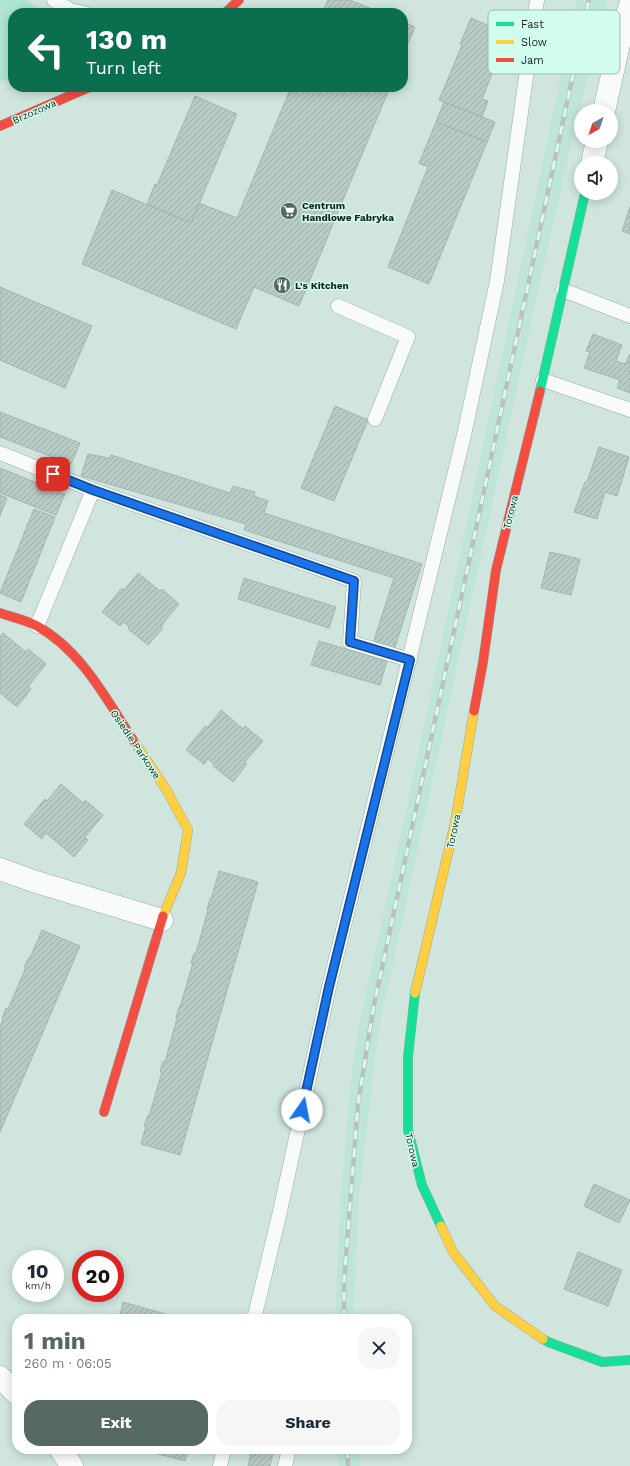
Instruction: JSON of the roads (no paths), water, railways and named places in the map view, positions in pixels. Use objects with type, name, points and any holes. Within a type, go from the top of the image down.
[{"type":"street","points":[[620,40],[630,5]]},
{"type":"street","points":[[606,104],[612,74]]},
{"type":"street","name":"Brzozowa","points":[[0,126],[78,92]]},
{"type":"street","name":"Torowa","points":[[583,200],[543,380],[496,570],[483,662],[455,823],[415,993],[408,1057],[408,1130],[422,1185],[453,1252],[495,1306],[548,1342],[602,1362],[630,1360]]},
{"type":"street","name":"Osiedle Parkowe","points":[[0,613],[37,626],[63,644],[90,675],[166,789],[188,830],[181,873],[162,920],[104,1112]]},
{"type":"street","points":[[0,869],[33,881],[162,920]]},
{"type":"street","points":[[0,1377],[12,1389]]},
{"type":"street","points":[[64,1454],[72,1466]]},
{"type":"lane","points":[[54,0],[67,8]]},
{"type":"lane","points":[[536,10],[537,0]]},
{"type":"lane","points":[[255,1314],[281,1208],[329,987],[464,435],[497,281],[526,74]]},
{"type":"lane","points":[[563,290],[630,316]]},
{"type":"lane","points":[[338,306],[408,337],[375,419]]},
{"type":"lane","points":[[543,380],[630,410]]},
{"type":"lane","points":[[0,453],[93,490],[354,581],[350,642],[410,660]]},
{"type":"lane","points":[[37,626],[93,490]]},
{"type":"lane","points":[[220,1466],[223,1454]]},
{"type":"lane","points":[[285,1466],[288,1454]]},
{"type":"railway","points":[[587,10],[589,0]]},
{"type":"railway","points":[[344,1314],[344,1282],[358,1104],[373,1010],[573,74]]},
{"type":"railway","points":[[347,1454],[348,1466]]},
{"type":"place","name":"Centrum Handlowe Fabryka","points":[[289,211]]},
{"type":"place","name":"L's Kitchen","points":[[282,285]]}]
